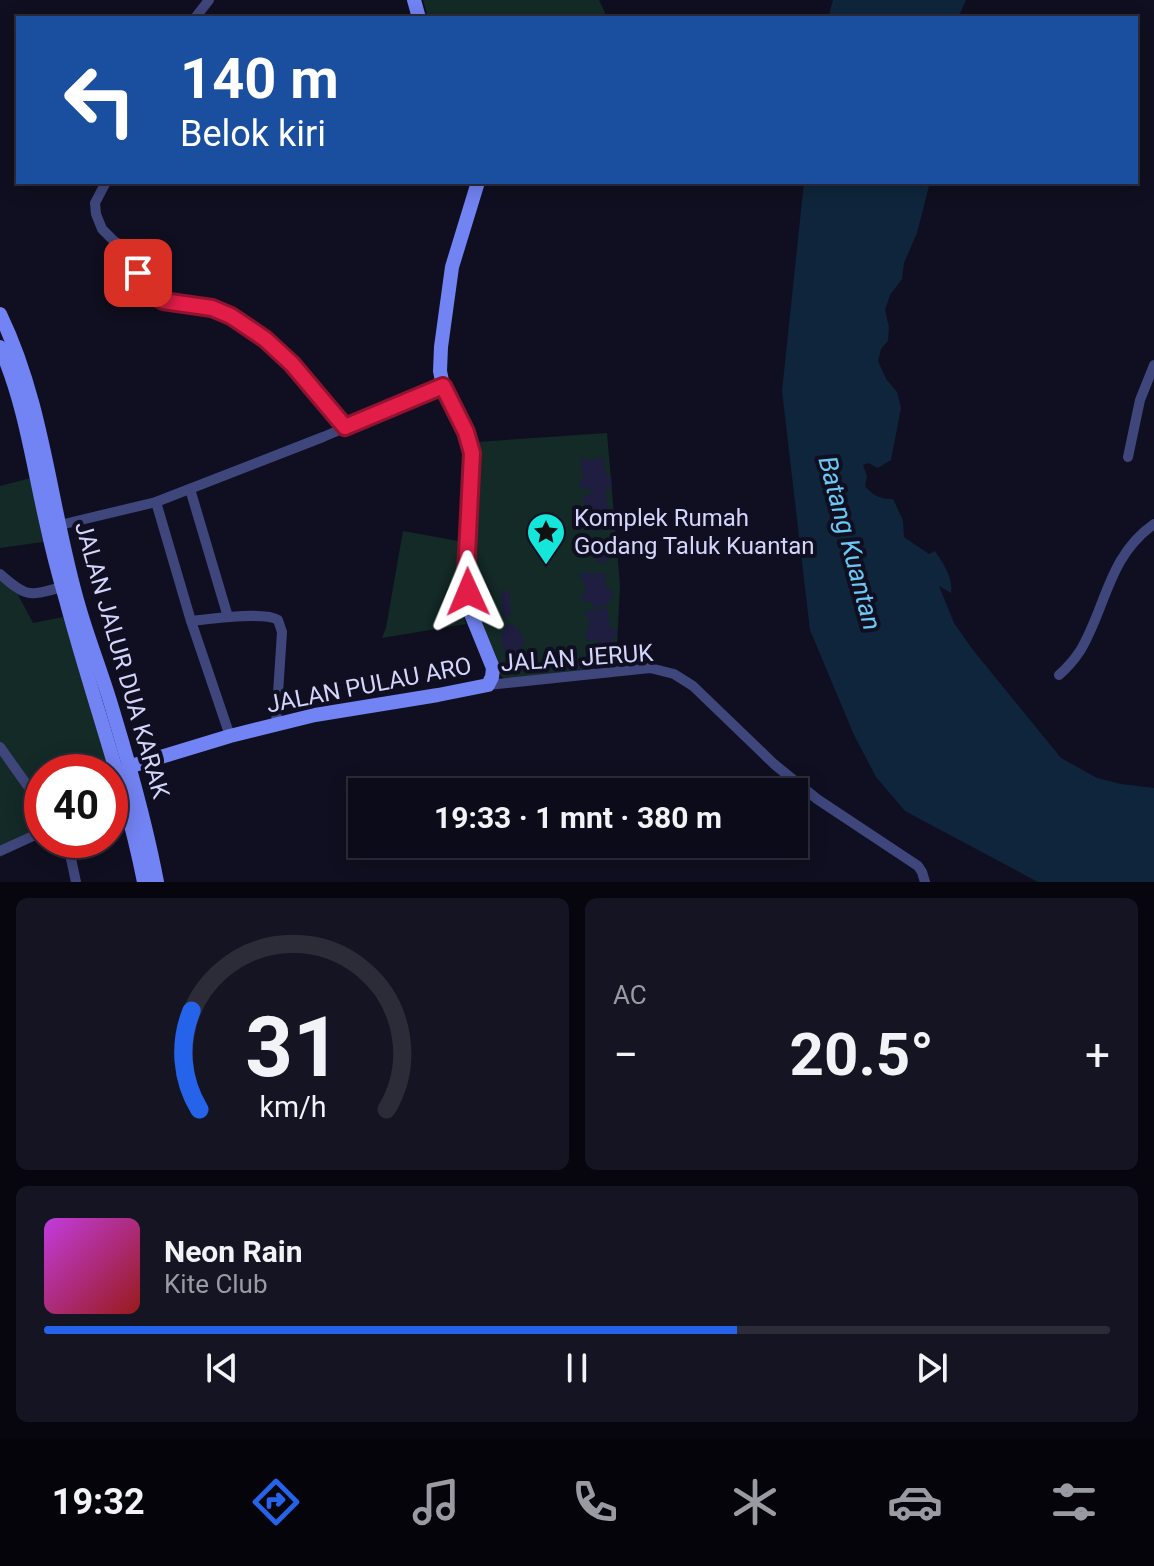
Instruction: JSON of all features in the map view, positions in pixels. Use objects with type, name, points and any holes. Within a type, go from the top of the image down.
[{"type":"main road","name":"JALAN PULAU ARO","points":[[128,767],[230,736],[315,715],[488,685],[493,668],[469,609],[467,586],[472,453],[466,432],[443,386],[440,371],[452,267],[477,184]]},
{"type":"main road","name":"JALAN JALUR DUA KARAK","points":[[0,314],[22,364],[41,435],[78,606],[125,754]]},
{"type":"main road","name":"JALAN JALUR DUA KARAK","points":[[0,347],[11,371],[27,428],[62,587],[112,754]]},
{"type":"main road","name":"JALAN JALUR DUA KARAK","points":[[128,767],[145,822],[157,882]]},
{"type":"main road","name":"JALAN JALUR DUA KARAK","points":[[128,808],[144,882]]},
{"type":"street","points":[[197,16],[209,0]]},
{"type":"street","points":[[105,184],[95,203],[102,229],[131,253],[138,273],[153,295],[163,301],[212,308],[231,316],[265,339],[292,364],[345,427]]},
{"type":"street","points":[[1128,457],[1140,400],[1154,365]]},
{"type":"street","points":[[60,525],[156,502],[443,386]]},
{"type":"street","points":[[190,489],[228,617]]},
{"type":"street","points":[[156,502],[191,621],[230,736]]},
{"type":"street","points":[[1059,675],[1081,650],[1120,560],[1143,532],[1154,524]]},
{"type":"street","points":[[0,574],[22,592],[37,593],[62,587]]},
{"type":"street","points":[[191,621],[272,616],[278,620],[281,625],[276,724]]},
{"type":"street","name":"JALAN JERUK","points":[[488,685],[650,668],[674,674],[693,686],[774,764],[817,799],[918,866],[925,882]]},
{"type":"street","points":[[0,747],[24,781]]},
{"type":"street","points":[[0,851],[24,840]]},
{"type":"street","points":[[71,858],[76,882]]},
{"type":"green space","points":[[423,0],[599,0],[607,16],[427,16]]},
{"type":"green space","name":"Komplek Rumah Godang Taluk Kuantan","points":[[607,433],[620,585],[616,666],[504,679],[496,670],[475,608],[473,550],[479,506],[477,442]]},
{"type":"green space","points":[[31,478],[43,542],[0,548],[0,486]]},
{"type":"green space","points":[[403,531],[458,541],[460,604],[466,624],[382,638]]},
{"type":"green space","points":[[0,578],[17,593],[33,623],[63,617],[106,754],[24,754],[24,846],[0,857]]},
{"type":"water","points":[[833,0],[966,0],[959,16],[829,16]]},
{"type":"water","name":"Batang Kuantan","points":[[804,184],[929,184],[917,233],[904,263],[902,279],[890,295],[885,310],[888,341],[881,349],[878,361],[886,379],[897,392],[901,408],[891,460],[878,468],[868,463],[863,465],[867,476],[865,486],[878,496],[893,499],[903,520],[904,537],[929,554],[935,551],[949,577],[951,593],[939,586],[954,623],[1061,758],[1097,778],[1154,788],[1154,882],[1038,882],[905,811],[876,777],[854,735],[810,630],[782,391]]},
{"type":"building","points":[[603,458],[606,476],[611,477],[612,487],[607,486],[606,493],[609,513],[615,513],[615,523],[610,523],[610,529],[594,531],[593,526],[584,525],[583,515],[587,515],[583,496],[591,495],[590,489],[581,489],[580,479],[584,479],[580,459]]},
{"type":"building","points":[[603,540],[614,554],[604,564],[602,561],[599,564],[589,551]]},
{"type":"building","points":[[579,573],[605,573],[606,588],[611,589],[613,600],[607,600],[608,606],[592,607],[592,602],[582,601],[583,593],[586,593],[584,580],[580,579]]},
{"type":"building","points":[[501,591],[509,591],[511,616],[503,617]]},
{"type":"building","points":[[607,608],[611,629],[617,630],[617,637],[612,637],[612,645],[599,646],[597,640],[587,641],[585,631],[589,631],[589,617],[586,617],[585,611]]},
{"type":"building","points":[[507,624],[518,627],[525,644],[521,645],[522,653],[508,658],[501,637]]},
{"type":"building","points":[[594,659],[596,667],[578,670],[577,662]]},
{"type":"place","name":"Komplek Rumah Godang Taluk Kuantan","points":[[546,566]]},
{"type":"route","points":[[138,273],[153,295],[163,301],[212,308],[231,316],[265,339],[292,364],[345,427],[443,386],[466,432],[472,453],[466,574],[468,592]]}]
